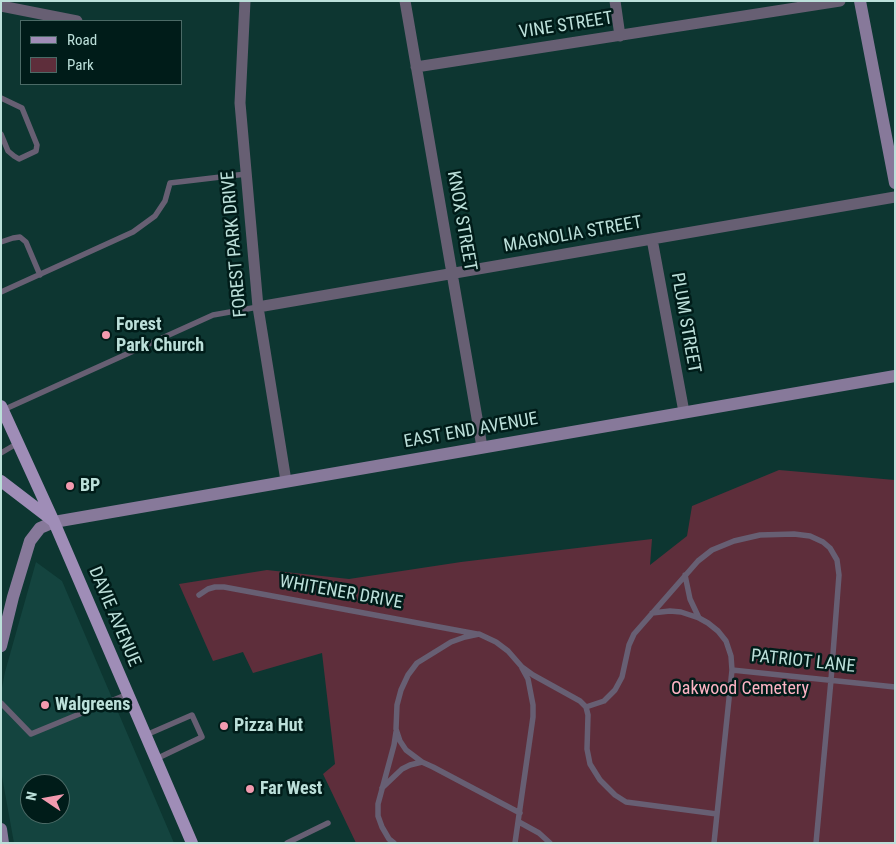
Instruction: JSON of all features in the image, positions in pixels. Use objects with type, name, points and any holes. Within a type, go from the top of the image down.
[{"type":"main road","name":"DAVIE AVENUE","points":[[4,416],[54,522],[192,843]]},
{"type":"main road","points":[[1,481],[54,522]]},
{"type":"street","name":"FOREST PARK DRIVE","points":[[245,1],[240,102],[246,174],[258,306],[286,481]]},
{"type":"street","name":"KNOX STREET","points":[[405,1],[482,447]]},
{"type":"street","points":[[615,1],[620,36]]},
{"type":"street","name":"VINE STREET","points":[[416,68],[840,1]]},
{"type":"street","points":[[860,1],[895,183]]},
{"type":"street","points":[[1,6],[72,20]]},
{"type":"street","name":"MAGNOLIA STREET","points":[[258,306],[895,197]]},
{"type":"street","name":"PLUM STREET","points":[[652,239],[684,412]]},
{"type":"street","name":"EAST END AVENUE","points":[[54,522],[895,376]]},
{"type":"street","points":[[1,646],[30,541],[40,528],[54,522]]},
{"type":"street","points":[[1,829],[4,843]]},
{"type":"lane","points":[[1,98],[22,108],[38,145],[36,151],[19,159],[8,150],[1,134]]},
{"type":"lane","points":[[1,292],[133,232],[156,216],[165,201],[170,183],[246,174]]},
{"type":"lane","points":[[1,242],[20,237],[26,242],[40,275]]},
{"type":"lane","points":[[4,416],[213,315],[258,306]]},
{"type":"lane","points":[[1,453],[18,443]]},
{"type":"lane","points":[[586,707],[604,701],[615,690],[622,677],[629,645],[634,634],[685,575],[712,550],[734,541],[760,535],[794,534],[810,536],[823,542],[830,548],[837,560],[840,575],[816,843]]},
{"type":"lane","points":[[685,575],[686,586],[699,618]]},
{"type":"lane","name":"WHITENER DRIVE","points":[[199,594],[208,589],[224,587],[479,634],[496,642],[508,651],[522,667]]},
{"type":"lane","name":"PATRIOT LANE","points":[[652,613],[681,612],[708,622],[726,641],[731,656],[732,670],[895,687]]},
{"type":"lane","points":[[394,843],[389,839],[382,827],[378,816],[378,804],[394,744],[397,705],[401,690],[408,675],[417,663],[451,642],[479,634]]},
{"type":"lane","points":[[522,667],[580,701],[586,707],[588,715],[587,749],[590,764],[600,780],[614,795],[626,802],[717,814]]},
{"type":"lane","points":[[516,843],[533,717],[533,705],[528,679],[522,667]]},
{"type":"lane","points":[[714,843],[732,670]]},
{"type":"lane","points":[[1,703],[31,734],[128,694]]},
{"type":"lane","points":[[146,735],[192,715],[196,722],[202,737],[156,759]]},
{"type":"lane","points":[[396,729],[400,741],[406,750],[422,762],[520,813]]},
{"type":"lane","points":[[382,788],[402,769],[422,762]]},
{"type":"lane","points":[[519,822],[540,833],[550,843]]},
{"type":"lane","points":[[288,843],[328,823]]},
{"type":"shaded area","points":[[36,562],[62,581],[174,843],[14,843],[1,771],[1,693],[5,672]]},
{"type":"green space","name":"Oakwood Cemetery","points":[[779,470],[895,480],[895,843],[356,843],[323,774],[335,764],[322,653],[253,673],[243,652],[213,661],[179,584],[267,570],[349,579],[461,562],[652,539],[650,565],[687,536],[692,506]]},
{"type":"place","name":"Forest Park Church","points":[[106,335]]},
{"type":"place","name":"BP","points":[[70,486]]},
{"type":"place","name":"Walgreens","points":[[45,705]]},
{"type":"place","name":"Pizza Hut","points":[[224,726]]},
{"type":"place","name":"Far West","points":[[250,789]]}]
